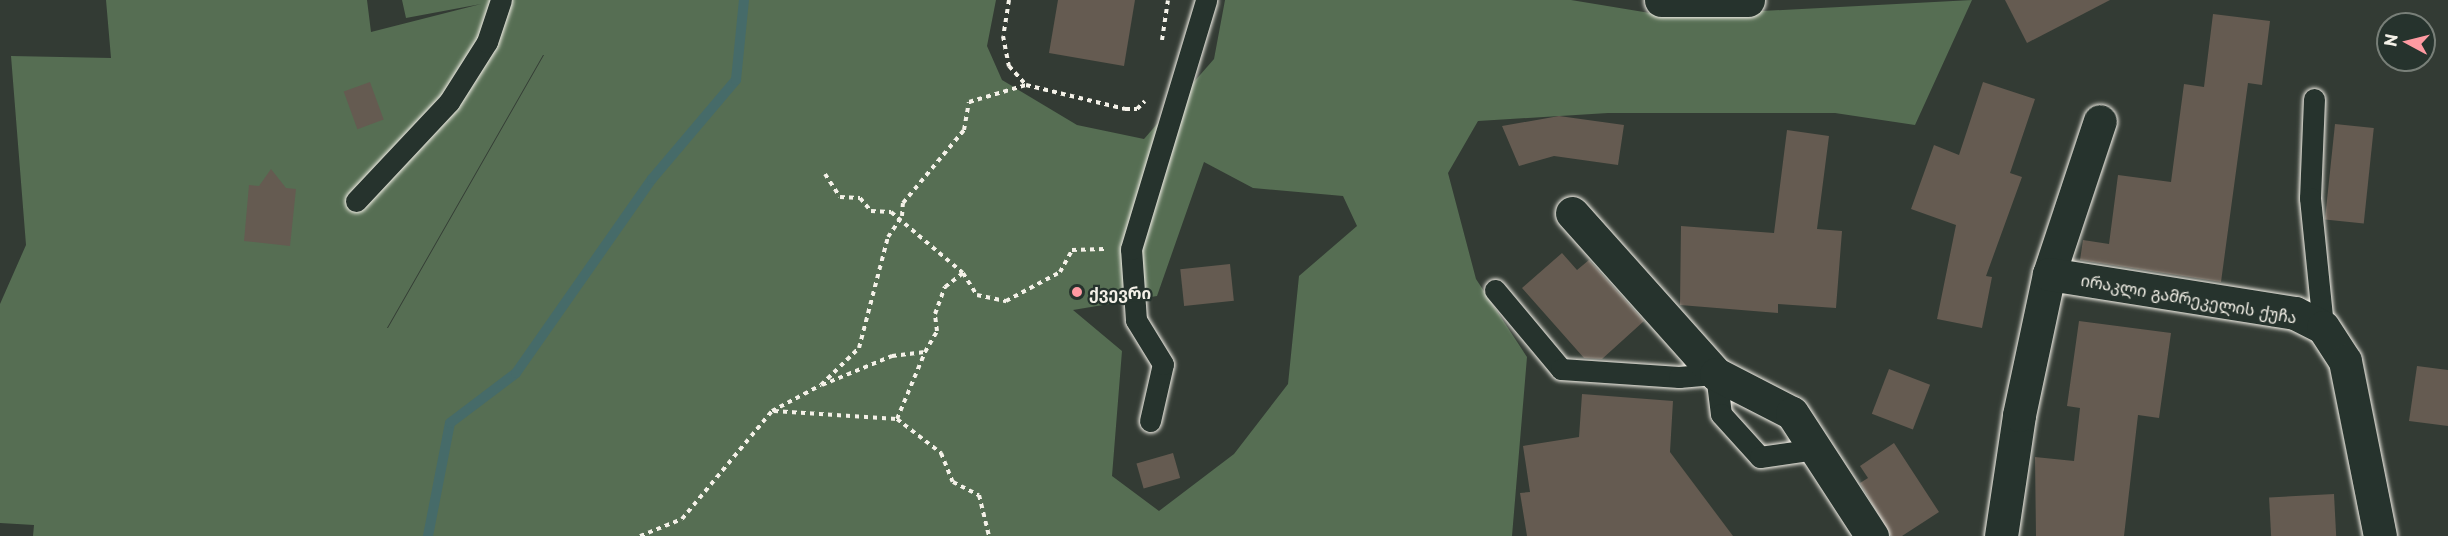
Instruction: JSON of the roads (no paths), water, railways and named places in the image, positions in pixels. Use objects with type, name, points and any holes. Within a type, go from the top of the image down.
[{"type":"street","points":[[1679,1],[1748,0]]},
{"type":"street","points":[[2001,536],[2019,415],[2049,274],[2100,121]]},
{"type":"street","points":[[1572,213],[1716,374],[1792,413],[1872,536]]},
{"type":"street","name":"ირაკლი გამრეკელის ქუჩა","points":[[2049,274],[2295,314],[2323,327]]},
{"type":"street","points":[[2323,327],[2345,361],[2380,536]]},
{"type":"lane","points":[[356,201],[449,102],[487,42],[501,0]]},
{"type":"lane","points":[[1150,421],[1163,364],[1136,320],[1131,249],[1206,0]]},
{"type":"lane","points":[[2314,99],[2310,198],[2323,327]]},
{"type":"lane","points":[[1495,290],[1561,369],[1679,378],[1716,374],[1721,414],[1761,458],[1815,449]]},
{"type":"waterway","points":[[428,536],[450,423],[516,373],[652,179],[736,80],[744,0]]},
{"type":"place","name":"ქვევრი","points":[[1077,292]]}]
